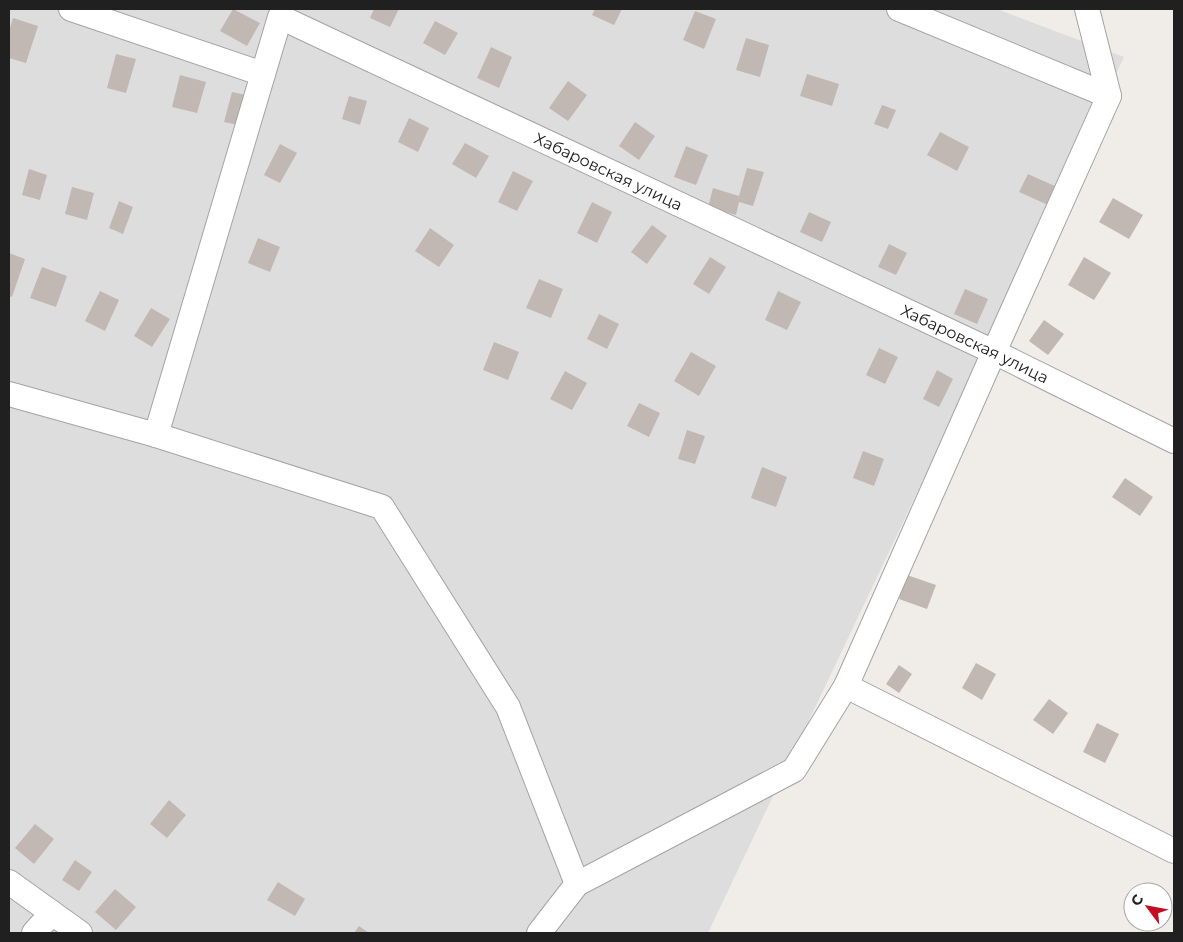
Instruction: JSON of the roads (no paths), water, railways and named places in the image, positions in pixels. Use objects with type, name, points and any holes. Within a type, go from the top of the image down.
[{"type":"street","points":[[71,9],[263,74]]},
{"type":"street","points":[[899,9],[1109,96]]},
{"type":"street","points":[[539,933],[577,884],[794,770],[846,686],[1109,96],[1087,9]]},
{"type":"street","name":"Хабаровская улица","points":[[156,435],[281,13],[994,352],[1174,440]]},
{"type":"street","points":[[9,394],[156,435],[382,507],[508,707],[577,884]]},
{"type":"street","points":[[846,686],[1174,851]]},
{"type":"street","points":[[9,882],[80,933]]},
{"type":"street","points":[[34,933],[52,913]]}]
